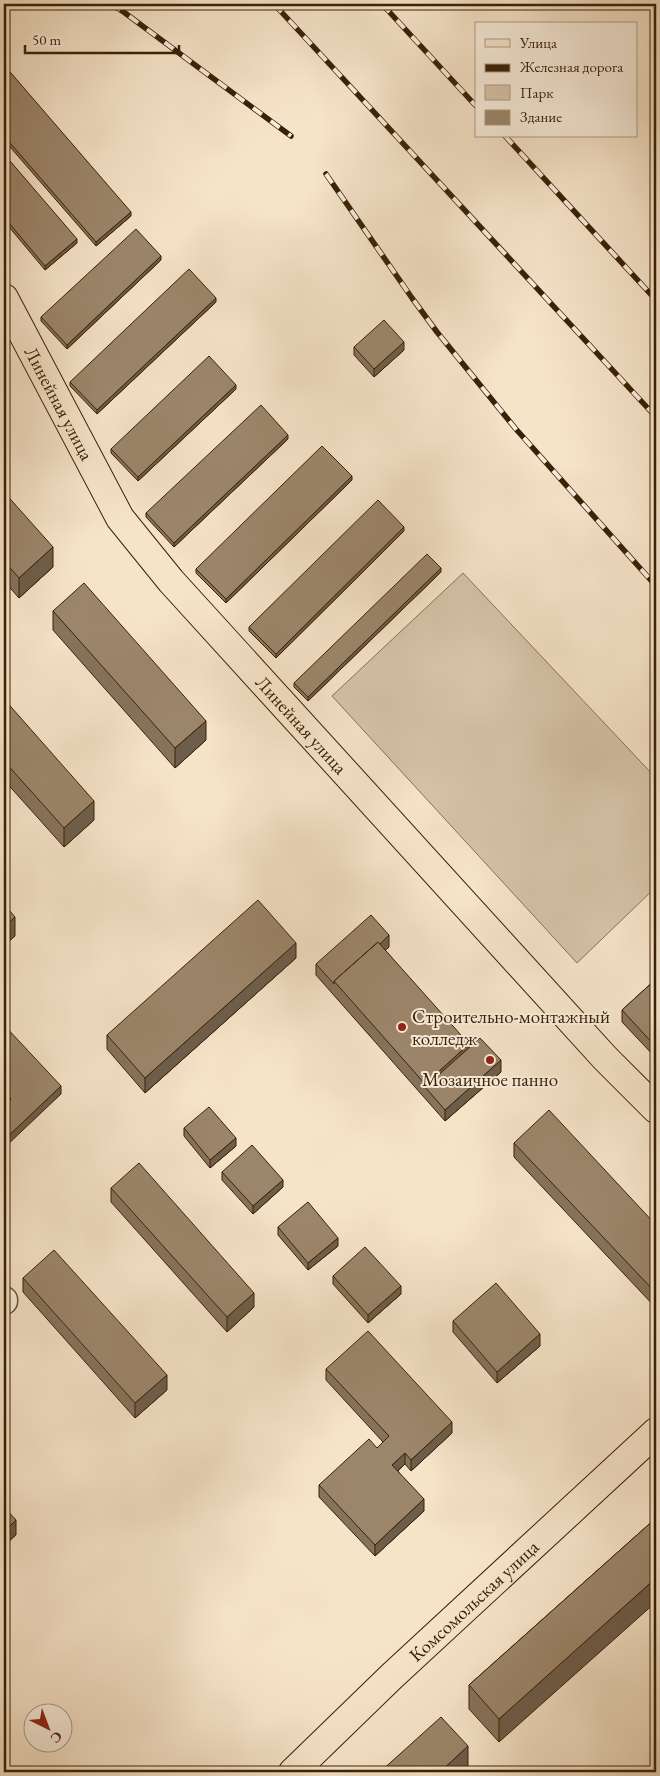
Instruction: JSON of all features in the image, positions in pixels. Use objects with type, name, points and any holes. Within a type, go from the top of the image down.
[{"type":"main road","name":"Линейная улица","points":[[4,298],[120,518],[185,596],[606,1058],[656,1109]]},
{"type":"main road","name":"Комсомольская улица","points":[[293,1772],[392,1676],[656,1432]]},
{"type":"green space","points":[[463,573],[656,778],[656,887],[577,963],[332,696]]},
{"type":"building","points":[[4,65],[131,212],[96,242],[4,136]]},
{"type":"building","points":[[4,154],[77,239],[45,266],[4,217]]},
{"type":"building","points":[[136,229],[161,256],[67,345],[41,317]]},
{"type":"building","points":[[189,269],[216,298],[97,410],[70,382]]},
{"type":"building","points":[[384,320],[404,342],[374,369],[354,347]]},
{"type":"building","points":[[209,356],[236,385],[138,477],[111,449]]},
{"type":"building","points":[[261,405],[288,435],[174,543],[146,513]]},
{"type":"building","points":[[322,446],[352,476],[226,599],[196,569]]},
{"type":"building","points":[[4,492],[53,547],[19,578],[4,561]]},
{"type":"building","points":[[378,500],[404,527],[276,654],[249,627]]},
{"type":"building","points":[[427,554],[441,568],[308,697],[294,683]]},
{"type":"building","points":[[84,583],[206,721],[175,748],[53,611]]},
{"type":"building","points":[[4,699],[94,801],[64,828],[4,761]]},
{"type":"building","points":[[258,900],[296,943],[145,1078],[107,1035]]},
{"type":"building","points":[[4,904],[15,917],[4,927]]},
{"type":"building","points":[[371,915],[389,935],[380,944],[378,942],[334,981],[334,984],[316,964]]},
{"type":"building","name":"Строительно-монтажный колледж","points":[[378,942],[469,1044],[425,1084],[334,981]]},
{"type":"building","points":[[656,979],[656,1047],[622,1010]]},
{"type":"building","points":[[4,1025],[61,1086],[4,1140],[4,1107],[11,1099],[4,1091]]},
{"type":"building","points":[[480,1038],[501,1060],[445,1110],[425,1087]]},
{"type":"building","points":[[209,1107],[236,1138],[210,1160],[184,1128]]},
{"type":"building","points":[[549,1110],[656,1225],[656,1293],[514,1143]]},
{"type":"building","points":[[252,1145],[283,1180],[253,1206],[222,1172]]},
{"type":"building","points":[[139,1163],[254,1293],[227,1317],[111,1188]]},
{"type":"building","points":[[308,1202],[338,1238],[308,1263],[278,1227]]},
{"type":"building","points":[[365,1247],[401,1286],[368,1315],[333,1276]]},
{"type":"building","points":[[54,1250],[167,1375],[135,1403],[23,1278]]},
{"type":"building","points":[[496,1283],[540,1334],[497,1372],[453,1321]]},
{"type":"building","points":[[368,1331],[452,1422],[411,1460],[405,1453],[392,1465],[424,1499],[375,1545],[319,1485],[369,1439],[377,1448],[389,1436],[326,1369]]},
{"type":"building","points":[[4,1507],[16,1520],[4,1532]]},
{"type":"building","points":[[656,1518],[656,1578],[499,1719],[469,1685]]},
{"type":"building","points":[[441,1717],[468,1746],[440,1772],[380,1772]]},
{"type":"railway","points":[[111,4],[291,136]]},
{"type":"railway","points":[[274,4],[656,417]]},
{"type":"railway","points":[[382,4],[475,105]]},
{"type":"railway","points":[[507,138],[656,300]]},
{"type":"railway","points":[[326,174],[437,332],[515,428],[656,586]]},
{"type":"place","name":"Строительно-монтажный колледж","points":[[402,1027]]},
{"type":"place","name":"Мозаичное панно","points":[[490,1060]]}]
